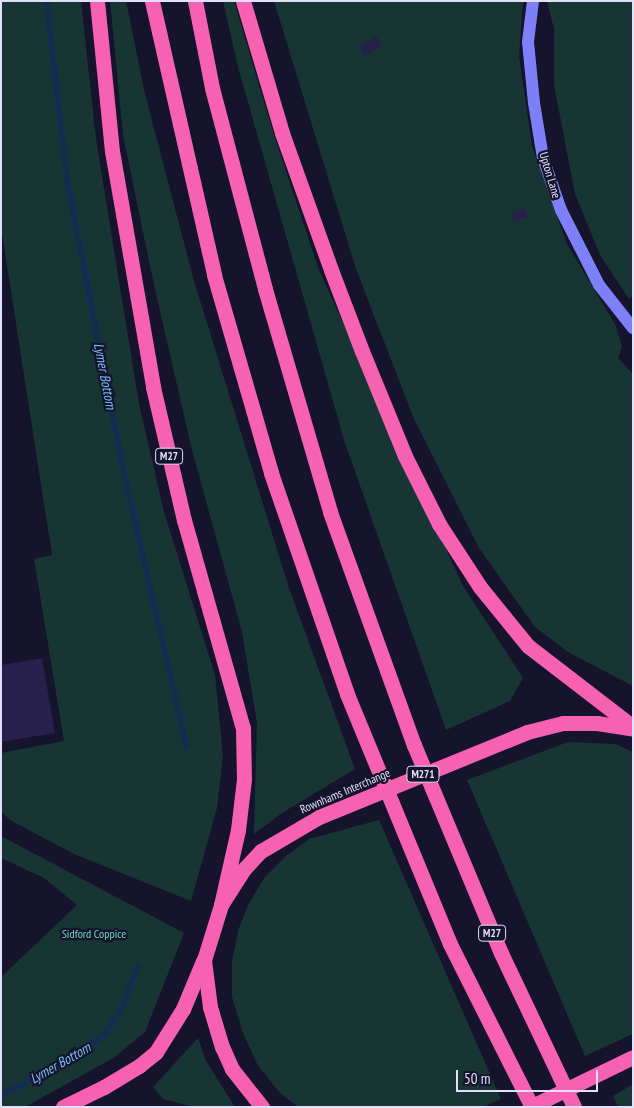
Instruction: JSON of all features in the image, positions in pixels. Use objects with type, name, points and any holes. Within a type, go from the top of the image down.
[{"type":"highway","name":"M27","points":[[97,1],[112,151],[127,248],[153,386],[184,520],[243,728],[244,779],[238,830],[221,905]]},
{"type":"highway","points":[[152,1],[214,275],[271,473],[347,694],[450,944],[531,1107],[633,1056]]},
{"type":"highway","name":"M27","points":[[195,1],[212,88],[264,289],[330,512],[414,745],[501,953],[574,1107]]},
{"type":"highway","points":[[243,1],[282,133],[338,288],[402,447],[439,524],[480,588],[528,646],[633,728]]},
{"type":"highway","name":"Rownhams Interchange","points":[[262,1107],[232,1069],[222,1047],[210,1007],[204,960],[221,905],[244,869],[261,851],[319,817],[527,732],[562,723],[597,722],[633,728]]},
{"type":"highway","name":"M271","points":[[62,1107],[104,1087],[139,1066],[156,1052],[183,1009],[204,960]]},
{"type":"street","name":"Upton Lane","points":[[534,1],[528,42],[534,103],[543,158],[561,210],[600,285],[633,328]]},
{"type":"green space","points":[[1,1],[81,1],[96,139],[139,404],[164,512],[215,675],[223,756],[217,808],[191,901],[74,854],[12,821],[1,812],[1,753],[64,741],[34,559],[52,555],[1,227]]},
{"type":"green space","points":[[110,1],[126,1],[144,90],[194,281],[289,588],[355,769],[282,813],[254,834],[257,723],[242,632],[192,450],[154,285],[123,135]]},
{"type":"green space","points":[[223,1],[234,1],[273,132],[319,270],[463,586],[523,678],[510,701],[446,730],[344,440],[238,67]]},
{"type":"green space","points":[[274,1],[523,1],[519,56],[532,146],[567,244],[616,326],[622,347],[618,358],[633,374],[633,686],[568,652],[535,627],[479,548],[414,419],[356,269]]},
{"type":"green space","points":[[547,1],[633,2],[633,296],[629,299],[600,255],[575,194],[554,85],[554,29]]},
{"type":"green space","points":[[568,742],[615,744],[633,752],[633,1034],[585,1056],[467,780]]},
{"type":"green space","points":[[379,820],[501,1099],[483,1107],[298,1107],[280,1093],[258,1066],[243,1033],[232,997],[232,961],[239,928],[248,905],[264,878],[286,856],[309,839]]},
{"type":"green space","name":"Sidford Coppice","points":[[1,836],[184,933],[145,1032],[115,1057],[25,1107],[1,1107],[1,977],[77,905],[44,878],[1,858]]},
{"type":"green space","points":[[198,1038],[206,1061],[235,1107],[194,1107],[163,1099],[153,1087]]},
{"type":"green space","points":[[633,1084],[633,1107],[618,1107],[613,1096]]},
{"type":"building","points":[[377,36],[382,46],[365,56],[360,46]]},
{"type":"building","points":[[525,208],[528,217],[514,222],[510,214]]},
{"type":"building","points":[[42,658],[55,733],[1,742],[1,665]]},
{"type":"waterway","name":"Lymer Bottom","points":[[47,1],[68,183],[123,467],[187,746]]},
{"type":"waterway","name":"Lymer Bottom","points":[[1,1096],[75,1056],[104,1035],[121,1011],[137,967]]}]
